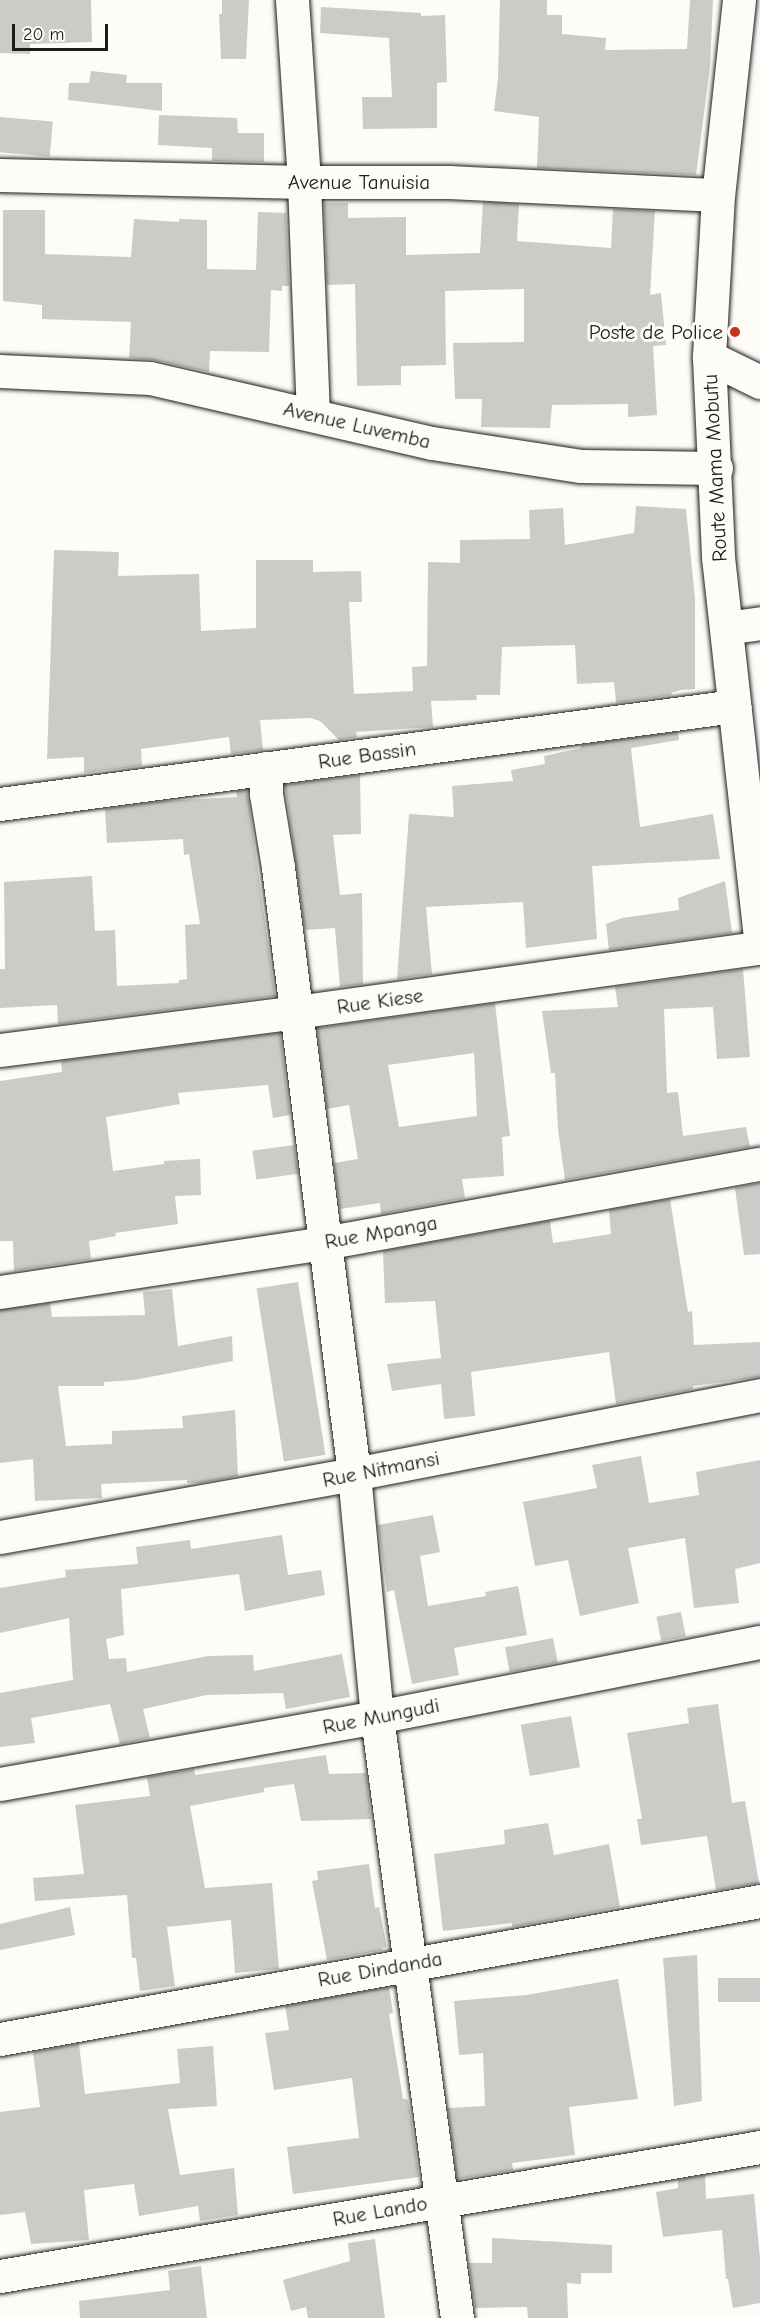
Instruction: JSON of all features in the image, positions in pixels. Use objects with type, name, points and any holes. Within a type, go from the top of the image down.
[{"type":"street","points":[[292,0],[304,182],[313,414]]},
{"type":"street","name":"Route Mama Mobutu","points":[[739,0],[718,195],[709,357],[716,468],[718,557],[760,936]]},
{"type":"street","name":"Avenue Tanuisia","points":[[0,175],[304,182],[449,182],[718,195]]},
{"type":"street","points":[[709,357],[760,382]]},
{"type":"street","name":"Avenue Luvemba","points":[[0,371],[150,378],[432,443],[581,466],[716,468]]},
{"type":"street","points":[[726,628],[760,623]]},
{"type":"street","name":"Rue Bassin","points":[[0,804],[734,706]]},
{"type":"street","points":[[266,768],[266,794],[278,867],[354,1474],[377,1717],[457,2318]]},
{"type":"street","name":"Rue Kiese","points":[[0,1050],[760,948]]},
{"type":"street","name":"Rue Mpanga","points":[[0,1292],[324,1243],[760,1164]]},
{"type":"street","name":"Rue Nitmansi","points":[[0,1537],[354,1474],[760,1395]]},
{"type":"street","name":"Rue Mungudi","points":[[0,1784],[377,1717],[760,1642]]},
{"type":"street","name":"Rue Dindanda","points":[[0,2039],[410,1963],[760,1902]]},
{"type":"street","name":"Rue Lando","points":[[0,2276],[760,2147]]},
{"type":"building","points":[[0,0],[91,0],[92,42],[30,44],[30,54],[0,53]]},
{"type":"building","points":[[222,0],[249,0],[246,59],[221,59],[219,14],[222,14]]},
{"type":"building","points":[[500,0],[547,0],[547,15],[562,15],[562,34],[606,38],[605,50],[687,49],[690,0],[713,0],[710,67],[696,175],[537,168],[539,117],[494,111],[498,78]]},
{"type":"building","points":[[321,7],[421,13],[421,16],[445,15],[447,82],[437,83],[437,128],[363,129],[362,97],[392,97],[389,38],[320,33]]},
{"type":"building","points":[[91,71],[127,75],[126,83],[162,83],[162,111],[68,100],[69,83],[89,83]]},
{"type":"building","points":[[159,115],[237,118],[238,133],[264,133],[264,162],[212,161],[212,148],[158,145]]},
{"type":"building","points":[[0,117],[53,122],[50,156],[0,152]]},
{"type":"building","points":[[483,202],[519,204],[517,241],[611,248],[613,209],[655,211],[650,295],[661,293],[666,345],[653,346],[657,415],[628,417],[628,404],[552,405],[550,428],[481,427],[482,399],[455,399],[453,343],[524,342],[524,289],[445,291],[446,365],[401,366],[401,385],[357,386],[355,284],[327,285],[324,203],[348,203],[348,218],[406,217],[406,255],[480,253]]},
{"type":"building","points":[[3,210],[45,210],[45,254],[131,257],[134,219],[179,222],[179,219],[207,220],[207,269],[256,270],[258,212],[286,213],[289,286],[282,286],[282,291],[271,290],[269,352],[210,351],[209,372],[154,360],[129,358],[131,322],[42,319],[42,305],[3,301]]},
{"type":"building","points":[[636,506],[686,509],[695,598],[695,689],[680,690],[671,693],[672,695],[616,703],[614,682],[577,684],[575,645],[502,647],[500,695],[476,695],[477,700],[431,701],[433,727],[356,732],[357,737],[339,740],[320,721],[310,718],[260,720],[263,750],[231,754],[229,737],[141,749],[142,766],[84,773],[84,757],[47,759],[54,550],[119,552],[118,576],[199,574],[201,631],[256,628],[256,560],[313,560],[313,572],[361,571],[362,602],[349,602],[354,694],[413,691],[412,667],[427,666],[428,562],[460,563],[460,540],[530,539],[529,510],[563,508],[565,545],[634,533]]},
{"type":"building","points":[[678,732],[679,740],[631,748],[640,827],[713,814],[720,859],[592,866],[597,939],[526,948],[523,902],[426,907],[432,974],[397,979],[409,814],[454,817],[452,786],[513,781],[511,770],[545,764],[544,756],[581,748],[581,745]]},
{"type":"building","points":[[360,775],[361,834],[333,835],[340,895],[362,893],[363,984],[340,987],[335,928],[305,930],[285,785]]},
{"type":"building","points":[[247,790],[275,996],[58,1024],[57,1005],[0,1008],[0,969],[5,969],[4,882],[92,876],[95,931],[115,930],[117,986],[179,983],[179,980],[187,979],[185,925],[200,924],[189,854],[184,855],[183,839],[107,843],[105,809],[163,801],[237,797],[236,791]]},
{"type":"building","points":[[725,881],[732,933],[609,950],[606,924],[622,918],[679,910],[678,898]]},
{"type":"building","points":[[743,969],[750,1057],[717,1059],[713,1007],[664,1009],[667,1093],[678,1092],[683,1136],[746,1127],[750,1147],[565,1180],[558,1129],[555,1073],[551,1073],[542,1011],[618,1007],[615,987]]},
{"type":"building","points":[[495,1003],[510,1136],[502,1137],[504,1176],[462,1179],[465,1198],[381,1214],[380,1203],[340,1209],[334,1163],[358,1159],[349,1105],[327,1109],[317,1028]],"holes":[[[474,1053],[477,1116],[399,1127],[388,1065]]]},
{"type":"building","points":[[280,1033],[290,1115],[273,1118],[268,1085],[178,1093],[180,1104],[106,1117],[113,1171],[164,1164],[164,1161],[200,1159],[201,1195],[175,1196],[178,1224],[115,1233],[116,1236],[89,1241],[91,1259],[14,1271],[13,1241],[0,1241],[0,1081],[62,1072],[61,1061]]},
{"type":"building","points":[[294,1145],[298,1174],[256,1180],[252,1151]]},
{"type":"building","points":[[760,1183],[760,1254],[744,1255],[735,1188]]},
{"type":"building","points":[[670,1199],[688,1312],[692,1311],[694,1345],[760,1342],[760,1377],[693,1386],[693,1389],[616,1404],[609,1352],[471,1372],[475,1416],[444,1419],[441,1384],[392,1391],[387,1364],[441,1358],[435,1301],[385,1303],[383,1251],[550,1221],[553,1243],[611,1234],[609,1210]]},
{"type":"building","points":[[298,1282],[325,1455],[284,1461],[257,1289]]},
{"type":"building","points":[[172,1289],[178,1346],[232,1336],[233,1361],[134,1380],[104,1382],[104,1386],[58,1386],[66,1446],[112,1444],[112,1431],[183,1428],[182,1416],[235,1410],[238,1476],[199,1483],[187,1483],[187,1480],[101,1484],[102,1498],[35,1501],[33,1459],[0,1463],[0,1310],[50,1303],[52,1317],[145,1315],[143,1292]]},
{"type":"building","points":[[641,1456],[649,1503],[699,1495],[696,1472],[760,1460],[760,1563],[735,1569],[739,1603],[694,1608],[685,1538],[628,1548],[639,1603],[580,1616],[568,1560],[535,1566],[523,1502],[597,1488],[592,1465]]},
{"type":"building","points":[[433,1515],[440,1552],[420,1556],[428,1606],[486,1596],[485,1592],[518,1586],[527,1635],[454,1648],[459,1675],[412,1684],[394,1590],[387,1592],[378,1525]]},
{"type":"building","points":[[282,1535],[288,1575],[321,1570],[325,1595],[245,1611],[239,1574],[121,1589],[124,1635],[106,1639],[109,1659],[126,1658],[127,1672],[208,1656],[253,1655],[254,1671],[342,1654],[350,1697],[286,1709],[283,1693],[207,1695],[143,1709],[150,1738],[120,1744],[110,1704],[31,1718],[35,1743],[0,1747],[0,1693],[73,1680],[69,1618],[0,1633],[0,1588],[66,1577],[65,1570],[138,1564],[136,1547],[190,1540],[191,1549]]},
{"type":"building","points":[[681,1612],[686,1637],[661,1641],[656,1617]]},
{"type":"building","points":[[553,1638],[558,1663],[510,1672],[505,1647]]},
{"type":"building","points":[[718,1704],[732,1803],[745,1801],[759,1883],[716,1890],[707,1836],[641,1845],[637,1819],[642,1819],[627,1733],[689,1723],[687,1708]]},
{"type":"building","points":[[571,1716],[580,1767],[530,1776],[521,1725]]},
{"type":"building","points":[[326,1755],[329,1774],[366,1773],[371,1819],[301,1821],[294,1784],[264,1788],[264,1792],[190,1806],[205,1888],[272,1883],[279,1969],[235,1973],[231,1920],[167,1927],[175,1986],[140,1991],[136,1958],[132,1958],[127,1895],[35,1901],[33,1878],[84,1874],[75,1805],[150,1796],[147,1777],[194,1769],[195,1775]]},
{"type":"building","points":[[548,1823],[554,1855],[609,1844],[620,1907],[512,1927],[512,1923],[443,1931],[434,1854],[505,1844],[504,1830]]},
{"type":"building","points":[[369,1864],[375,1908],[379,1907],[387,1947],[382,1948],[383,1950],[327,1960],[312,1881],[318,1880],[317,1871]]},
{"type":"building","points":[[70,1907],[75,1935],[0,1950],[0,1924]]},
{"type":"building","points":[[697,1955],[702,2101],[674,2106],[663,1958]]},
{"type":"building","points":[[718,1978],[760,1978],[760,2002],[718,2002]]},
{"type":"building","points":[[618,1979],[638,2099],[569,2107],[575,2155],[512,2163],[513,2170],[457,2179],[448,2108],[485,2106],[483,2053],[459,2055],[454,2001],[526,1995]]},
{"type":"building","points":[[389,1987],[393,2013],[389,2014],[403,2099],[407,2099],[410,2110],[419,2177],[293,2194],[287,2147],[359,2138],[352,2078],[274,2090],[265,2033],[289,2030],[285,2006]]},
{"type":"building","points":[[79,2044],[85,2094],[180,2083],[177,2049],[213,2046],[217,2106],[168,2109],[180,2175],[234,2168],[238,2215],[200,2221],[198,2206],[139,2216],[134,2184],[84,2190],[89,2240],[31,2244],[25,2212],[0,2215],[0,2112],[40,2107],[33,2052]]},
{"type":"building","points":[[705,2175],[706,2199],[754,2194],[760,2259],[760,2303],[733,2308],[728,2279],[726,2279],[722,2230],[663,2237],[656,2192],[678,2188],[678,2180]]},
{"type":"building","points":[[492,2238],[612,2245],[612,2273],[581,2273],[581,2284],[567,2283],[568,2318],[528,2318],[527,2307],[475,2308],[469,2263],[492,2263]]},
{"type":"building","points":[[375,2239],[385,2318],[308,2318],[306,2307],[291,2311],[283,2280],[350,2261],[348,2243]]},
{"type":"building","points":[[201,2266],[207,2318],[80,2318],[79,2301],[170,2290],[168,2271]]},
{"type":"place","name":"Poste de Police","points":[[735,332]]}]
